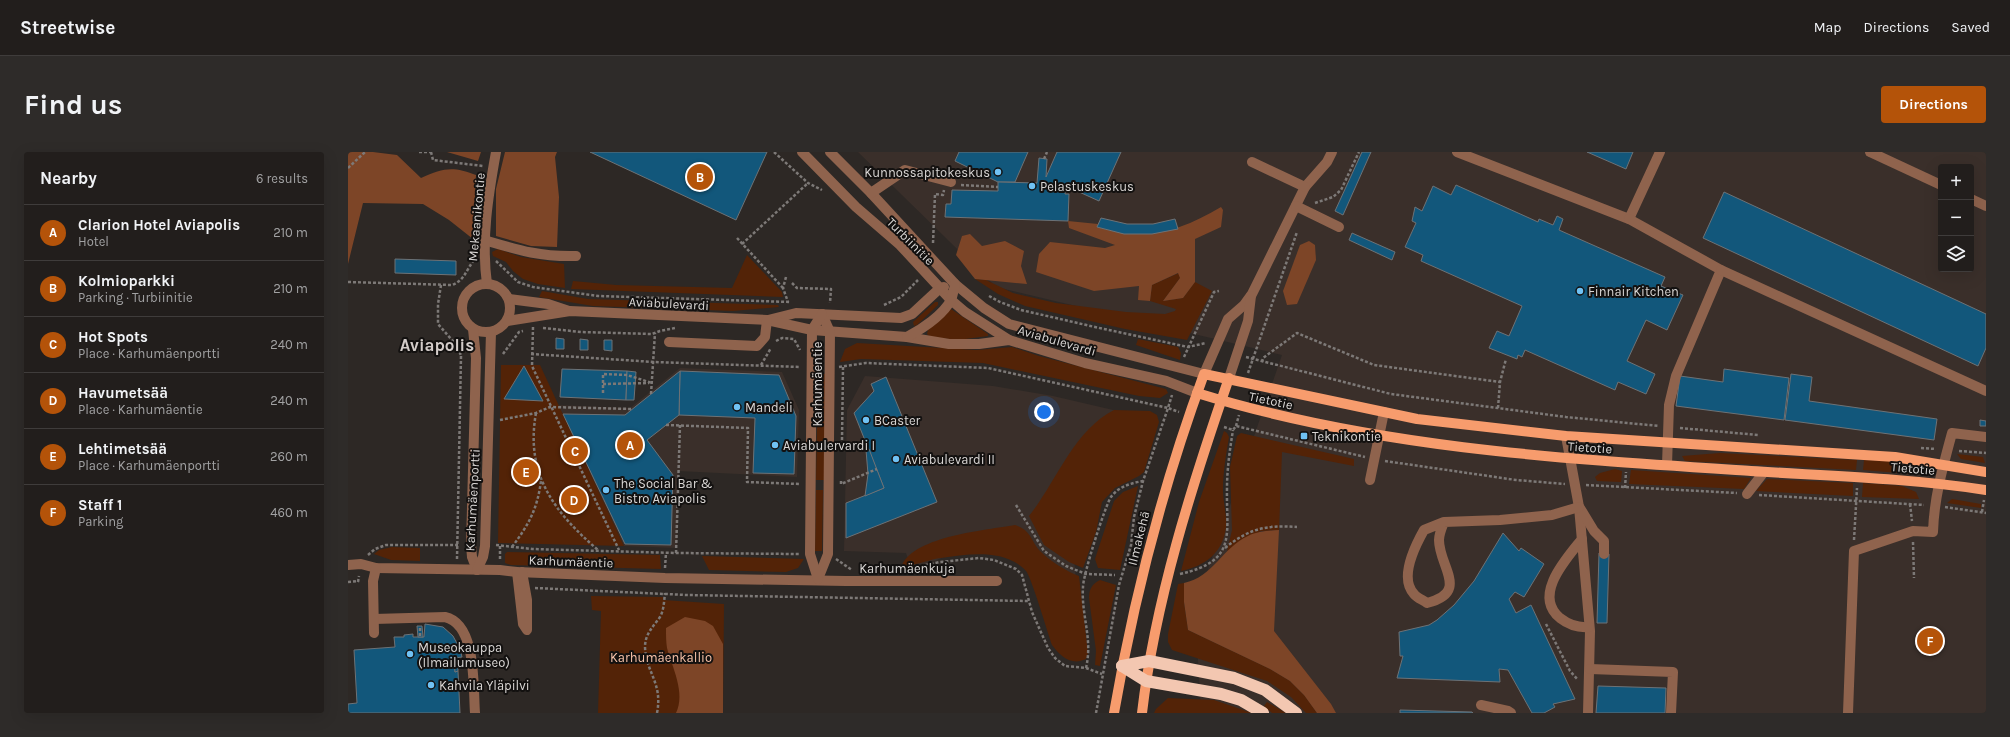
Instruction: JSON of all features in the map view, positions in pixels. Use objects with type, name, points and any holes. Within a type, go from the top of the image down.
[{"type":"highway","points":[[1122,666],[1149,661],[1234,678],[1265,690],[1296,713]]},
{"type":"highway","points":[[1122,666],[1146,681],[1221,694],[1240,700],[1263,713]]},
{"type":"main road","name":"Tietotie","points":[[1204,374],[1230,378],[1314,398],[1424,420],[1566,436],[1895,457],[1942,466],[1986,472]]},
{"type":"main road","name":"Ilmakehä","points":[[1114,713],[1122,666],[1159,509],[1204,374]]},
{"type":"main road","points":[[1142,713],[1149,661],[1179,536],[1230,378]]},
{"type":"main road","name":"Tietotie","points":[[1197,393],[1241,407],[1412,441],[1569,459],[1939,483],[1986,490]]},
{"type":"street","name":"Mekaanikontie","points":[[487,284],[484,260],[484,240],[489,191],[496,152]]},
{"type":"street","name":"Turbiinitie","points":[[802,152],[856,207],[900,245],[939,289],[951,300],[970,316],[1009,340]]},
{"type":"street","name":"Turbiinitie","points":[[830,152],[871,193],[934,264],[955,284]]},
{"type":"street","points":[[1204,374],[1228,319],[1244,305],[1252,294],[1305,187],[1327,162],[1332,152]]},
{"type":"street","points":[[1457,152],[1629,219],[1721,270],[1986,391]]},
{"type":"street","points":[[1629,219],[1660,152]]},
{"type":"street","points":[[1870,152],[1938,184]]},
{"type":"street","points":[[1252,162],[1305,187]]},
{"type":"street","points":[[871,193],[905,170],[947,181]]},
{"type":"street","points":[[1973,200],[1986,206]]},
{"type":"street","points":[[1296,206],[1340,227]]},
{"type":"street","points":[[484,240],[525,252],[553,257],[576,256]]},
{"type":"street","points":[[1667,465],[1669,405],[1676,376],[1721,270]]},
{"type":"street","points":[[487,284],[502,290],[509,299],[510,314],[507,321],[500,328],[491,332],[485,333],[473,329],[464,318],[462,305],[469,292],[474,287],[487,284]]},
{"type":"street","points":[[907,337],[920,331],[941,312],[951,300],[955,284]]},
{"type":"street","name":"Aviabulevardi","points":[[766,320],[796,313],[901,318],[912,314],[939,289],[955,284],[984,308],[1009,324],[1204,374]]},
{"type":"street","points":[[1230,378],[1248,321],[1252,294]]},
{"type":"street","name":"Aviabulevardi","points":[[509,299],[548,304],[570,311]]},
{"type":"street","name":"Aviabulevardi","points":[[507,321],[570,311],[766,320],[812,330],[907,337],[949,344],[979,344],[1009,340],[1085,363],[1166,381],[1197,393]]},
{"type":"street","name":"Karhumäentie","points":[[818,579],[810,554],[812,330],[822,314]]},
{"type":"street","name":"Karhumäentie","points":[[818,579],[828,554],[830,332],[822,314]]},
{"type":"street","points":[[669,342],[757,346],[765,336],[766,320]]},
{"type":"street","name":"Karhumäenportti","points":[[473,329],[476,358],[471,545],[472,557],[477,570]]},
{"type":"street","name":"Karhumäenportti","points":[[477,570],[483,558],[485,546],[491,332]]},
{"type":"street","points":[[1370,480],[1384,412]]},
{"type":"street","points":[[1848,713],[1854,551],[1913,531],[1933,532],[1934,506],[1942,466],[1952,433],[1986,437]]},
{"type":"street","points":[[1566,436],[1579,507],[1589,627],[1590,669],[1588,713]]},
{"type":"street","points":[[1747,494],[1764,472]]},
{"type":"street","points":[[1444,522],[1438,539],[1441,554],[1451,579],[1448,592],[1438,600],[1427,603],[1414,595],[1408,583],[1410,561],[1424,530],[1444,522],[1500,520],[1552,515],[1579,507]]},
{"type":"street","points":[[1579,507],[1594,531],[1604,541],[1604,554]]},
{"type":"street","points":[[1582,539],[1563,564],[1552,582],[1550,591],[1552,604],[1556,614],[1568,624],[1589,627]]},
{"type":"street","name":"Karhumäentie","points":[[348,565],[361,564],[376,568],[500,570],[665,578],[818,579]]},
{"type":"street","points":[[374,633],[373,581],[376,568]]},
{"type":"street","points":[[519,572],[525,588],[527,630],[523,624],[519,572]]},
{"type":"street","name":"Karhumäenkuja","points":[[818,579],[997,581]]},
{"type":"street","points":[[374,619],[445,617],[451,618],[460,626],[469,644],[475,713]]},
{"type":"street","points":[[1590,669],[1673,672],[1671,713]]},
{"type":"street","points":[[1481,705],[1511,713]]},
{"type":"path","points":[[348,168],[366,152]]},
{"type":"path","points":[[419,152],[431,152],[433,160],[493,168]]},
{"type":"path","points":[[1044,159],[1047,152]]},
{"type":"path","points":[[1245,382],[1298,228],[1307,211],[1317,202],[1333,197],[1342,190],[1359,152]]},
{"type":"path","points":[[933,245],[935,194],[943,195],[947,181],[961,185],[998,187]]},
{"type":"path","points":[[742,244],[808,183]]},
{"type":"path","points":[[737,238],[783,288],[788,302]]},
{"type":"path","points":[[348,282],[452,285],[459,283],[466,276],[473,260],[484,260],[496,261],[518,282],[533,287],[598,296],[796,302]]},
{"type":"path","points":[[883,305],[901,297],[925,273]]},
{"type":"path","points":[[783,288],[786,277]]},
{"type":"path","points":[[792,283],[797,288],[831,289],[830,304]]},
{"type":"path","points":[[1188,347],[1214,292],[1219,291]]},
{"type":"path","points":[[987,294],[1000,302],[1021,310],[1188,347],[1204,342],[1216,346]]},
{"type":"path","points":[[824,303],[838,304]]},
{"type":"path","points":[[619,550],[550,407],[532,366],[531,354],[533,327],[581,332],[655,333],[681,328]]},
{"type":"path","points":[[651,394],[655,333]]},
{"type":"path","points":[[1262,362],[1263,358],[1297,333],[1374,365],[1500,382]]},
{"type":"path","points":[[765,336],[778,339],[794,339],[801,355]]},
{"type":"path","points":[[761,366],[778,339]]},
{"type":"path","points":[[531,354],[654,362],[803,367],[802,361]]},
{"type":"path","points":[[1238,354],[1252,360],[1391,394],[1631,424]]},
{"type":"path","points":[[370,554],[375,549],[386,545],[457,545],[460,356]]},
{"type":"path","points":[[1498,408],[1500,382],[1506,359]]},
{"type":"path","points":[[830,367],[843,367],[866,363],[988,368],[1168,408],[1189,416]]},
{"type":"path","points":[[842,445],[843,367]]},
{"type":"path","points":[[603,393],[603,374],[627,375],[652,382]]},
{"type":"path","points":[[603,384],[652,382]]},
{"type":"path","points":[[497,420],[536,413],[550,407],[633,409]]},
{"type":"path","points":[[1225,548],[1228,534],[1227,468],[1233,430],[1236,426],[1241,407]]},
{"type":"path","points":[[1096,713],[1119,585],[1131,545],[1134,517],[1143,481],[1168,408]]},
{"type":"path","points":[[536,413],[534,446],[541,481],[560,514],[574,530],[598,550]]},
{"type":"path","points":[[1214,424],[1233,430]]},
{"type":"path","points":[[666,425],[748,428],[747,482],[800,484]]},
{"type":"path","points":[[676,553],[680,425]]},
{"type":"path","points":[[1236,426],[1375,459],[1516,480],[1934,506],[1986,513]]},
{"type":"path","points":[[841,476],[841,484],[877,469]]},
{"type":"path","points":[[1854,551],[1858,477]]},
{"type":"path","points":[[512,547],[529,524],[535,512],[541,481]]},
{"type":"path","points":[[1102,674],[1086,668],[1090,653],[1083,598],[1083,586],[1104,513],[1111,497],[1128,484],[1143,481]]},
{"type":"path","points":[[1016,505],[1044,551],[1066,566],[1086,574],[1115,575]]},
{"type":"path","points":[[1179,574],[1203,567],[1247,532],[1260,528],[1279,526],[1297,527]]},
{"type":"path","points":[[532,549],[619,550],[676,553],[810,554]]},
{"type":"path","points":[[525,588],[665,593],[1029,601]]},
{"type":"path","points":[[657,713],[659,693],[645,647],[646,638],[650,629],[664,608],[665,593]]},
{"type":"shaded area","points":[[348,152],[373,152],[397,155],[421,178],[448,169],[461,170],[476,175],[473,239],[449,220],[423,204],[363,203],[348,264]]},
{"type":"shaded area","points":[[447,152],[481,152],[478,161]]},
{"type":"shaded area","points":[[505,152],[557,152],[555,157],[559,197],[557,247],[531,246],[496,236],[496,189]]},
{"type":"shaded area","points":[[858,152],[1986,152],[1986,713],[1201,713],[1195,607],[1282,355],[996,287]]},
{"type":"shaded area","points":[[1221,207],[1223,210],[1221,227],[1195,239],[1195,282],[1183,298],[1163,301],[1180,278],[1178,273],[1152,285],[1150,301],[1138,300],[1139,286],[1094,291],[1036,272],[1039,254],[1050,242],[1105,248],[1115,245],[1069,228],[1068,221],[1098,224],[1097,227],[1114,231],[1131,233],[1161,232],[1191,223]]},
{"type":"shaded area","points":[[970,234],[982,246],[1005,241],[1024,251],[1021,266],[1027,284],[975,279],[956,255],[962,236]]},
{"type":"shaded area","points":[[1309,241],[1315,245],[1316,260],[1297,304],[1287,305],[1283,291],[1300,245]]},
{"type":"shaded area","points":[[680,368],[782,372],[799,410],[797,477],[679,471],[677,548],[624,546],[558,405],[630,408]]},
{"type":"shaded area","points":[[865,376],[993,386],[1053,396],[1139,416],[1074,558],[1083,655],[1022,556],[957,551],[912,571],[906,553],[844,551],[847,410]]},
{"type":"shaded area","points":[[1279,530],[1274,631],[1331,704],[1336,713],[1317,713],[1304,695],[1290,681],[1270,669],[1188,630],[1184,602],[1184,583],[1203,575],[1239,541],[1259,532]]},
{"type":"shaded area","points":[[685,617],[705,621],[713,626],[723,644],[723,713],[676,713],[680,697],[675,672],[667,648],[666,628]]},
{"type":"green space","points":[[498,249],[521,257],[564,264],[565,288],[538,284],[523,279],[513,271],[506,262],[493,256],[492,252]]},
{"type":"green space","points":[[747,255],[782,292],[783,297],[571,289],[573,281],[616,285],[732,288]]},
{"type":"green space","points":[[1179,273],[1180,278],[1163,301],[1183,298],[1195,282],[1212,291],[1187,340],[1125,329],[1025,306],[998,294],[975,279],[986,280],[1013,293],[1056,303],[1126,312],[1165,314],[1175,311],[1176,309],[1150,301],[1152,285]]},
{"type":"green space","points":[[542,291],[588,299],[778,305],[779,307],[733,311],[593,306],[539,297]]},
{"type":"green space","points":[[935,302],[938,302],[938,305],[917,325],[914,326],[913,322]]},
{"type":"green space","points":[[951,309],[988,334],[988,336],[958,340],[930,337],[927,334],[928,330]]},
{"type":"green space","points":[[1138,339],[1178,347],[1181,353],[1180,360],[1136,345]]},
{"type":"green space","points":[[857,343],[977,350],[1012,347],[1039,356],[1166,389],[1168,393],[1160,398],[1139,396],[983,363],[861,359],[840,362],[845,349]]},
{"type":"green space","points":[[501,365],[540,365],[624,546],[498,543]]},
{"type":"green space","points":[[818,374],[826,374],[824,480],[816,480]]},
{"type":"green space","points":[[1114,410],[1150,411],[1157,415],[1159,422],[1144,472],[1115,488],[1102,502],[1096,532],[1083,568],[1069,562],[1044,545],[1029,516],[1076,444],[1087,430]]},
{"type":"green space","points":[[1224,431],[1229,437],[1223,483],[1226,522],[1224,536],[1217,551],[1205,562],[1190,569],[1181,571],[1199,502]]},
{"type":"green space","points":[[1241,433],[1354,459],[1354,466],[1282,452],[1279,530],[1261,531],[1227,551],[1232,530],[1230,467],[1237,436]]},
{"type":"green space","points":[[1720,453],[1857,460],[1856,470],[1685,461],[1682,456]]},
{"type":"green space","points":[[1957,454],[1983,457],[1985,463],[1961,459]]},
{"type":"green space","points":[[1864,460],[1896,463],[1913,472],[1911,474],[1863,470]]},
{"type":"green space","points":[[1615,469],[1622,471],[1621,482],[1597,481],[1595,477],[1600,473]]},
{"type":"green space","points":[[1631,470],[1751,478],[1744,489],[1629,484]]},
{"type":"green space","points":[[1767,479],[1853,483],[1853,496],[1756,491]]},
{"type":"green space","points":[[1863,483],[1902,486],[1916,492],[1919,499],[1862,497]]},
{"type":"green space","points":[[1138,486],[1120,570],[1098,568],[1095,559],[1114,501],[1123,492]]},
{"type":"green space","points":[[816,490],[823,490],[822,551],[815,551]]},
{"type":"green space","points":[[1952,499],[1981,504],[1981,508],[1947,503]]},
{"type":"green space","points":[[1015,525],[1021,527],[1028,533],[1040,551],[1048,558],[1064,569],[1079,576],[1088,653],[1086,659],[1081,661],[1071,661],[1063,657],[1052,645],[1026,571],[1008,559],[986,554],[974,554],[936,559],[911,565],[902,565],[909,555],[921,547],[936,541],[970,532]]},
{"type":"green space","points":[[392,547],[420,548],[420,561],[391,560],[374,554],[379,550]]},
{"type":"green space","points":[[507,552],[660,555],[661,569],[511,565],[505,563],[505,554]]},
{"type":"green space","points":[[702,556],[804,559],[798,568],[786,572],[709,570]]},
{"type":"green space","points":[[1100,580],[1116,585],[1100,666],[1095,665],[1096,651],[1089,598],[1092,587]]},
{"type":"green space","points":[[1184,583],[1184,602],[1188,630],[1270,669],[1290,681],[1304,695],[1317,713],[1306,713],[1291,697],[1267,681],[1172,650],[1168,642],[1168,634],[1178,584]]},
{"type":"green space","name":"Karhumäenkallio","points":[[591,596],[663,597],[663,600],[724,604],[723,713],[598,713],[601,611],[592,610]]},
{"type":"green space","points":[[1168,698],[1214,700],[1252,713],[1154,713],[1156,709]]},
{"type":"green space","points":[[1267,702],[1286,713],[1272,713],[1264,706]]},
{"type":"building","points":[[590,152],[767,152],[736,220]]},
{"type":"building","name":"Kunnossapitokeskus","points":[[959,152],[1028,152],[1015,182],[998,182],[955,161]]},
{"type":"building","name":"Pelastuskeskus","points":[[1057,152],[1121,152],[1099,201],[1066,186],[1065,194],[1069,194],[1068,221],[945,217],[946,204],[951,204],[952,190],[998,191],[998,182],[1037,183],[1039,158],[1047,159],[1046,177]]},
{"type":"building","points":[[1362,152],[1371,152],[1343,215],[1335,211]]},
{"type":"building","points":[[1587,152],[1633,152],[1626,169]]},
{"type":"building","name":"Finnair Kitchen","points":[[1456,185],[1538,222],[1539,219],[1553,225],[1557,216],[1563,219],[1559,230],[1665,277],[1661,286],[1683,295],[1667,330],[1646,320],[1627,361],[1655,374],[1646,394],[1618,382],[1615,390],[1525,350],[1522,357],[1518,355],[1517,359],[1489,348],[1497,331],[1509,336],[1522,306],[1421,261],[1423,255],[1405,247],[1416,223],[1412,221],[1415,207],[1422,211],[1433,186],[1451,195]]},
{"type":"building","points":[[1724,192],[1986,314],[1986,348],[1978,366],[1703,238]]},
{"type":"building","points":[[1101,218],[1127,224],[1153,224],[1175,219],[1178,229],[1152,234],[1124,234],[1097,227]]},
{"type":"building","points":[[1352,233],[1395,252],[1392,260],[1349,240]]},
{"type":"building","points":[[395,259],[456,261],[456,275],[395,273]]},
{"type":"building","points":[[556,338],[564,339],[564,349],[556,349]]},
{"type":"building","points":[[580,339],[588,340],[588,350],[580,350]]},
{"type":"building","points":[[604,340],[612,340],[612,351],[604,350]]},
{"type":"building","points":[[524,366],[543,401],[504,399]]},
{"type":"building","points":[[562,369],[627,371],[626,400],[560,397]]},
{"type":"building","points":[[1724,369],[1789,378],[1784,420],[1676,406],[1680,376],[1723,382]]},
{"type":"building","points":[[627,371],[636,372],[634,400],[626,400]]},
{"type":"building","name":"Aviabulervardi I","points":[[680,371],[779,375],[796,416],[794,474],[753,473],[755,418],[679,415]]},
{"type":"building","points":[[680,371],[679,415],[647,440],[673,475],[671,545],[625,544],[563,414],[625,415]]},
{"type":"building","points":[[1791,374],[1812,377],[1809,401],[1937,419],[1934,440],[1785,420]]},
{"type":"building","name":"Aviabulevardi II","points":[[886,377],[937,502],[846,538],[846,503],[884,488],[854,413],[874,391],[871,384]]},
{"type":"building","points":[[1980,420],[1986,421],[1986,426],[1980,426]]},
{"type":"building","points":[[869,449],[884,488],[865,496],[868,474],[866,450]]},
{"type":"building","points":[[1503,533],[1519,551],[1521,548],[1544,564],[1524,597],[1515,592],[1509,599],[1516,613],[1531,605],[1575,699],[1553,704],[1555,707],[1544,713],[1532,713],[1508,670],[1499,669],[1500,682],[1397,678],[1403,656],[1400,656],[1399,632],[1429,625],[1454,605],[1474,581]]},
{"type":"building","points":[[1599,553],[1609,554],[1607,623],[1597,623]]},
{"type":"building","points":[[425,624],[443,627],[453,636],[460,649],[462,657],[454,658],[455,672],[458,671],[460,713],[348,713],[348,704],[357,703],[354,650],[395,647],[394,637],[404,637],[404,635],[413,634],[413,637],[424,637]]},
{"type":"building","points":[[417,626],[422,626],[423,637],[418,637]]},
{"type":"building","points":[[458,657],[458,671],[455,672],[454,658]]},
{"type":"building","points":[[1598,686],[1666,688],[1665,713],[1596,713]]},
{"type":"building","points":[[1400,710],[1472,712],[1473,713],[1400,713]]},
{"type":"place","name":"Kunnossapitokeskus","points":[[998,172]]},
{"type":"place","name":"Kolmioparkki","points":[[700,177]]},
{"type":"place","name":"Pelastuskeskus","points":[[1032,186]]},
{"type":"place","name":"Finnair Kitchen","points":[[1580,291]]},
{"type":"place","name":"Mandeli","points":[[737,407]]},
{"type":"place","name":"BCaster","points":[[866,420]]},
{"type":"place","name":"Teknikontie","points":[[1304,436]]},
{"type":"place","name":"Clarion Hotel Aviapolis","points":[[630,445]]},
{"type":"place","name":"Aviabulervardi I","points":[[775,445]]},
{"type":"place","name":"Hot Spots","points":[[575,451]]},
{"type":"place","name":"Aviabulevardi II","points":[[896,459]]},
{"type":"place","name":"Lehtimetsää","points":[[526,472]]},
{"type":"place","name":"The Social Bar & Bistro Aviapolis","points":[[606,490]]},
{"type":"place","name":"Havumetsää","points":[[574,500]]},
{"type":"place","name":"Staff 1","points":[[1930,641]]},
{"type":"place","name":"Museokauppa (Ilmailumuseo)","points":[[410,654]]},
{"type":"place","name":"Kahvila Yläpilvi","points":[[431,685]]},
{"type":"district","name":"Aviapolis","points":[[437,345]]}]
